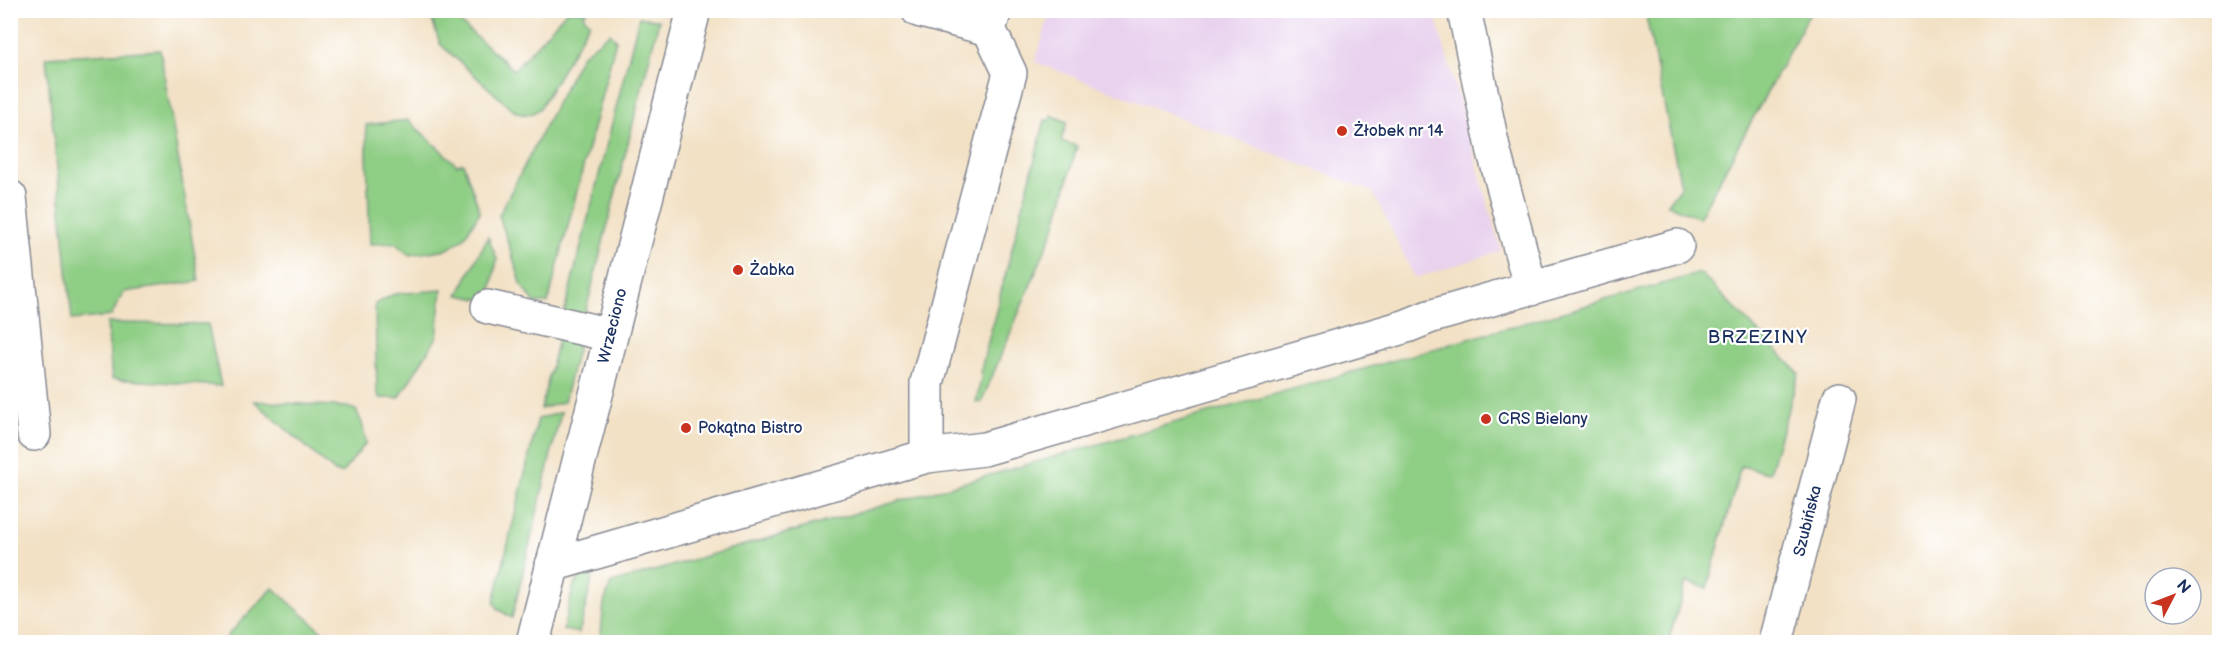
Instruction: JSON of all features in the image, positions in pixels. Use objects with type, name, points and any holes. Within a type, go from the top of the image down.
[{"type":"street","name":"Wrzeciono","points":[[533,642],[694,10]]},
{"type":"street","points":[[918,10],[992,20],[1010,72],[927,383],[927,456]]},
{"type":"street","points":[[1464,10],[1494,152],[1531,289]]},
{"type":"street","points":[[10,197],[34,434]]},
{"type":"street","points":[[552,565],[927,456],[984,449],[1677,246]]},
{"type":"street","points":[[488,307],[611,335]]},
{"type":"street","name":"Szubińska","points":[[1776,642],[1839,399]]},
{"type":"shaded area","name":"Żłobek nr 14","points":[[1051,10],[1434,11],[1501,251],[1415,278],[1373,192],[1035,62]]},
{"type":"green space","points":[[429,11],[447,11],[514,70],[567,11],[587,11],[583,16],[590,22],[540,108],[534,113],[525,114],[514,111],[440,44]]},
{"type":"green space","points":[[1645,11],[1811,11],[1699,218],[1667,204],[1681,186]]},
{"type":"green space","points":[[639,17],[659,20],[584,318],[564,313]]},
{"type":"green space","points":[[610,33],[616,40],[548,303],[535,303],[522,286],[499,215],[581,56]]},
{"type":"green space","points":[[160,50],[199,281],[124,292],[111,316],[72,320],[46,57]]},
{"type":"green space","points":[[1051,115],[1067,122],[1061,141],[1077,146],[1056,224],[981,403],[976,402],[982,374],[980,373],[1045,120],[1049,121]]},
{"type":"green space","points":[[408,120],[457,165],[463,163],[480,212],[464,238],[448,249],[409,255],[395,243],[370,244],[366,125]]},
{"type":"green space","points":[[488,237],[497,259],[489,301],[458,295]]},
{"type":"green space","name":"CRS Bielany","points":[[1700,273],[1799,373],[1769,473],[1741,466],[1707,588],[1686,582],[1668,642],[600,642],[604,603],[611,583]]},
{"type":"green space","points":[[442,290],[437,337],[399,398],[380,398],[377,392],[375,304],[394,294]]},
{"type":"green space","points":[[107,323],[208,324],[221,386],[112,379]]},
{"type":"green space","points":[[559,335],[579,342],[564,402],[541,409]]},
{"type":"green space","points":[[254,401],[347,407],[356,410],[362,423],[366,443],[342,473],[335,472]]},
{"type":"green space","points":[[561,412],[512,618],[498,609],[494,602],[538,419]]},
{"type":"green space","points":[[594,572],[579,633],[563,630],[574,585],[581,576]]},
{"type":"green space","points":[[273,588],[334,642],[228,642],[227,636]]},
{"type":"place","name":"Żłobek nr 14","points":[[1342,131]]},
{"type":"place","name":"Żabka","points":[[738,270]]},
{"type":"place","name":"CRS Bielany","points":[[1486,419]]},
{"type":"place","name":"Pokątna Bistro","points":[[686,428]]},
{"type":"district","name":"BRZEZINY","points":[[1758,337]]}]
